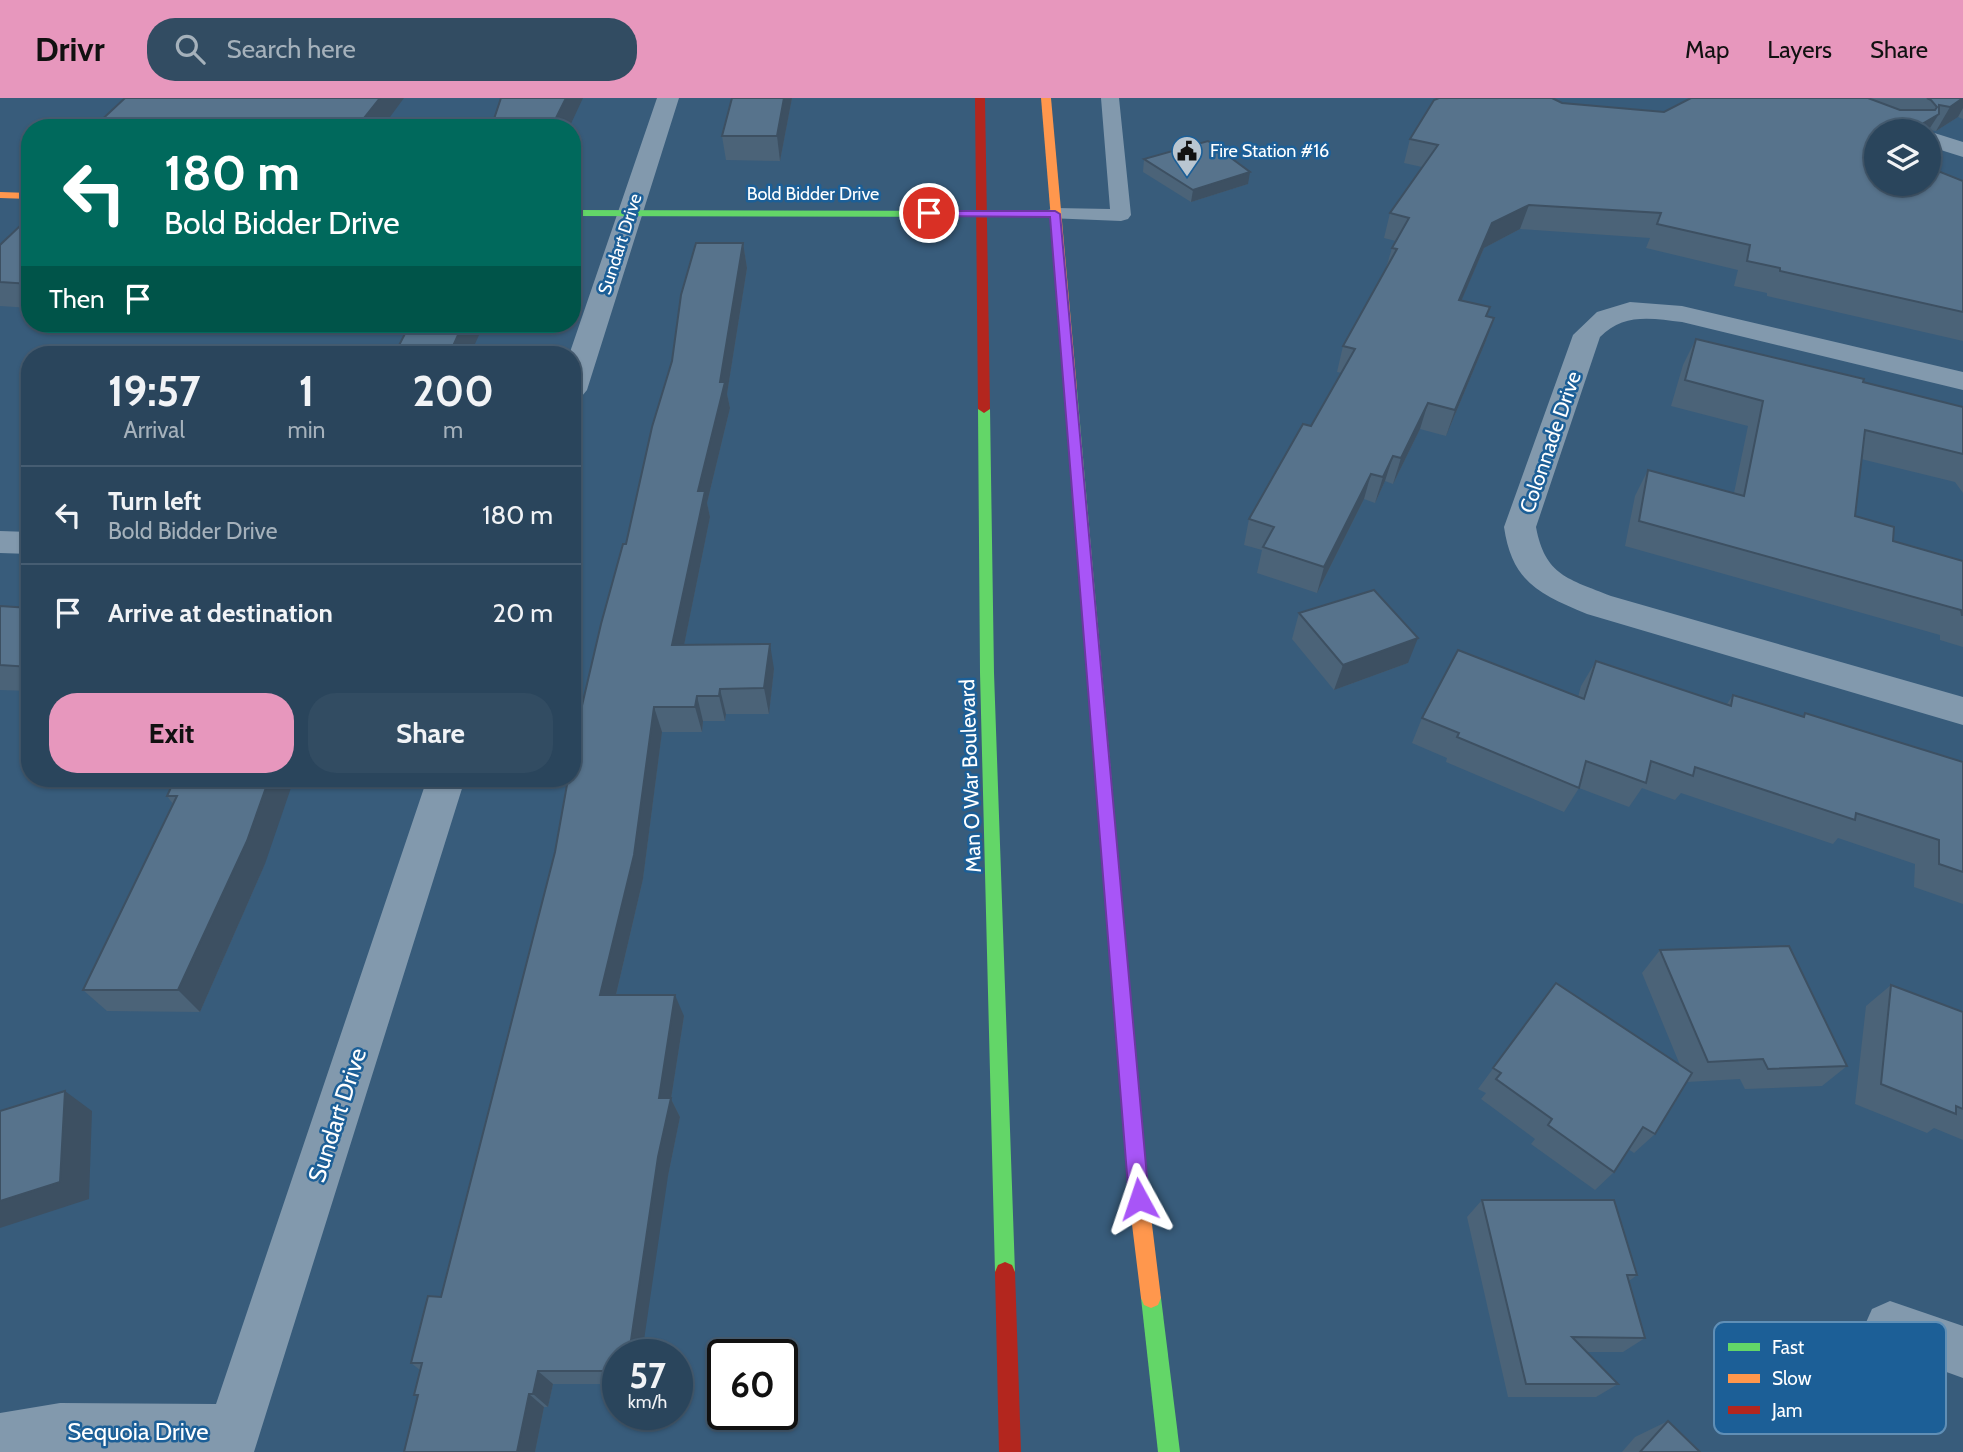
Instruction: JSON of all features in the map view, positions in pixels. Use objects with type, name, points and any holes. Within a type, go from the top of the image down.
[{"type":"main road","name":"Man O War Boulevard","points":[[980,98],[988,673],[1010,1452]]},
{"type":"main road","points":[[1046,98],[1139,1199],[1169,1452]]},
{"type":"main road","points":[[0,195],[21,196]]},
{"type":"main road","name":"Bold Bidder Drive","points":[[581,213],[1055,214]]},
{"type":"street","name":"Sundart Drive","points":[[581,363],[668,98]]},
{"type":"street","points":[[1941,142],[1963,150]]},
{"type":"street","name":"Colonnade Drive","points":[[1963,381],[1682,314],[1634,310],[1607,316],[1599,319],[1587,335],[1520,527],[1522,546],[1529,564],[1550,583],[1599,605],[1963,711]]},
{"type":"street","points":[[0,542],[21,543]]},
{"type":"street","name":"Sundart Drive","points":[[231,1442],[443,787]]},
{"type":"street","points":[[1946,1346],[1963,1352]]},
{"type":"street","name":"Sequoia Drive","points":[[0,1440],[60,1430],[231,1442]]},
{"type":"lane","points":[[1055,214],[1121,215],[1110,98]]},
{"type":"building","points":[[125,98],[380,98],[363,119],[103,119]]},
{"type":"building","points":[[501,98],[566,98],[556,119],[494,119]]},
{"type":"building","points":[[732,98],[784,98],[777,136],[722,136]]},
{"type":"building","points":[[1552,98],[1562,103],[1664,112],[1691,98],[1868,98],[1900,110],[1935,110],[1937,107],[1927,98],[1963,98],[1950,107],[1939,105],[1939,114],[1930,119],[1864,119],[1864,196],[1941,196],[1941,172],[1963,181],[1963,312],[1780,271],[1780,268],[1747,261],[1750,245],[1657,224],[1661,213],[1529,205],[1492,223],[1459,300],[1490,307],[1486,316],[1494,318],[1455,410],[1428,403],[1401,458],[1393,456],[1383,477],[1371,474],[1324,567],[1263,547],[1274,527],[1249,519],[1303,424],[1311,426],[1355,349],[1343,346],[1397,249],[1392,248],[1409,218],[1390,213],[1438,145],[1410,139],[1434,100]]},
{"type":"building","points":[[1208,141],[1250,172],[1193,190],[1144,159]]},
{"type":"building","points":[[21,225],[21,283],[0,282],[0,245]]},
{"type":"building","points":[[696,243],[743,243],[720,382],[725,382],[698,491],[705,491],[672,645],[770,644],[764,688],[720,689],[719,696],[697,696],[695,707],[654,707],[634,855],[600,995],[675,995],[659,1098],[671,1098],[658,1157],[631,1339],[602,1339],[602,1371],[538,1371],[533,1394],[529,1394],[517,1452],[404,1452],[418,1395],[414,1395],[422,1363],[411,1363],[428,1296],[441,1297],[555,852],[567,787],[581,787],[581,710],[601,624],[623,544],[626,544],[652,427],[672,361],[681,295]]},
{"type":"building","points":[[405,333],[459,333],[453,346],[399,346]]},
{"type":"building","points":[[1696,339],[1864,379],[1863,382],[1963,407],[1963,454],[1865,430],[1855,516],[1894,527],[1893,541],[1963,561],[1963,615],[1961,610],[1639,521],[1648,470],[1744,496],[1763,401],[1685,380]]},
{"type":"building","points":[[1374,590],[1418,638],[1343,665],[1299,613]]},
{"type":"building","points":[[0,606],[21,607],[21,666],[0,665]]},
{"type":"building","points":[[1458,650],[1584,699],[1596,661],[1731,706],[1733,695],[1804,717],[1805,713],[1963,762],[1963,872],[1939,864],[1939,840],[1856,813],[1855,820],[1695,767],[1693,776],[1651,761],[1646,783],[1586,761],[1579,788],[1457,737],[1459,733],[1422,718]]},
{"type":"building","points":[[171,787],[266,787],[247,841],[178,990],[83,990],[177,796],[167,796]]},
{"type":"building","points":[[1789,946],[1847,1066],[1768,1069],[1763,1059],[1708,1062],[1660,950]]},
{"type":"building","points":[[1556,983],[1692,1073],[1655,1134],[1643,1127],[1614,1172],[1548,1125],[1552,1119],[1496,1079],[1501,1073],[1493,1068]]},
{"type":"building","points":[[1891,985],[1963,1012],[1963,1109],[1956,1106],[1956,1114],[1881,1084]]},
{"type":"building","points":[[65,1091],[60,1182],[0,1201],[0,1111]]},
{"type":"building","points":[[1482,1200],[1614,1200],[1637,1275],[1627,1275],[1645,1338],[1572,1337],[1618,1384],[1526,1384]]},
{"type":"building","points":[[1668,1421],[1700,1452],[1640,1452]]},
{"type":"traffic: fast","points":[[581,213],[1055,214]]},
{"type":"traffic: fast","points":[[1071,389],[1120,978]]},
{"type":"traffic: fast","points":[[984,409],[987,673],[1005,1272]]},
{"type":"traffic: fast","points":[[1151,1298],[1169,1452]]},
{"type":"traffic: slow","points":[[1046,98],[1071,389]]},
{"type":"traffic: slow","points":[[0,195],[21,196]]},
{"type":"traffic: slow","points":[[1120,978],[1139,1200],[1151,1298]]},
{"type":"traffic: jam","points":[[980,98],[984,409]]},
{"type":"traffic: jam","points":[[1005,1272],[1010,1452]]},
{"type":"place","name":"Fire Station #16","points":[[1187,178]]},
{"type":"route","points":[[929,213],[1055,214],[1139,1199]]}]
